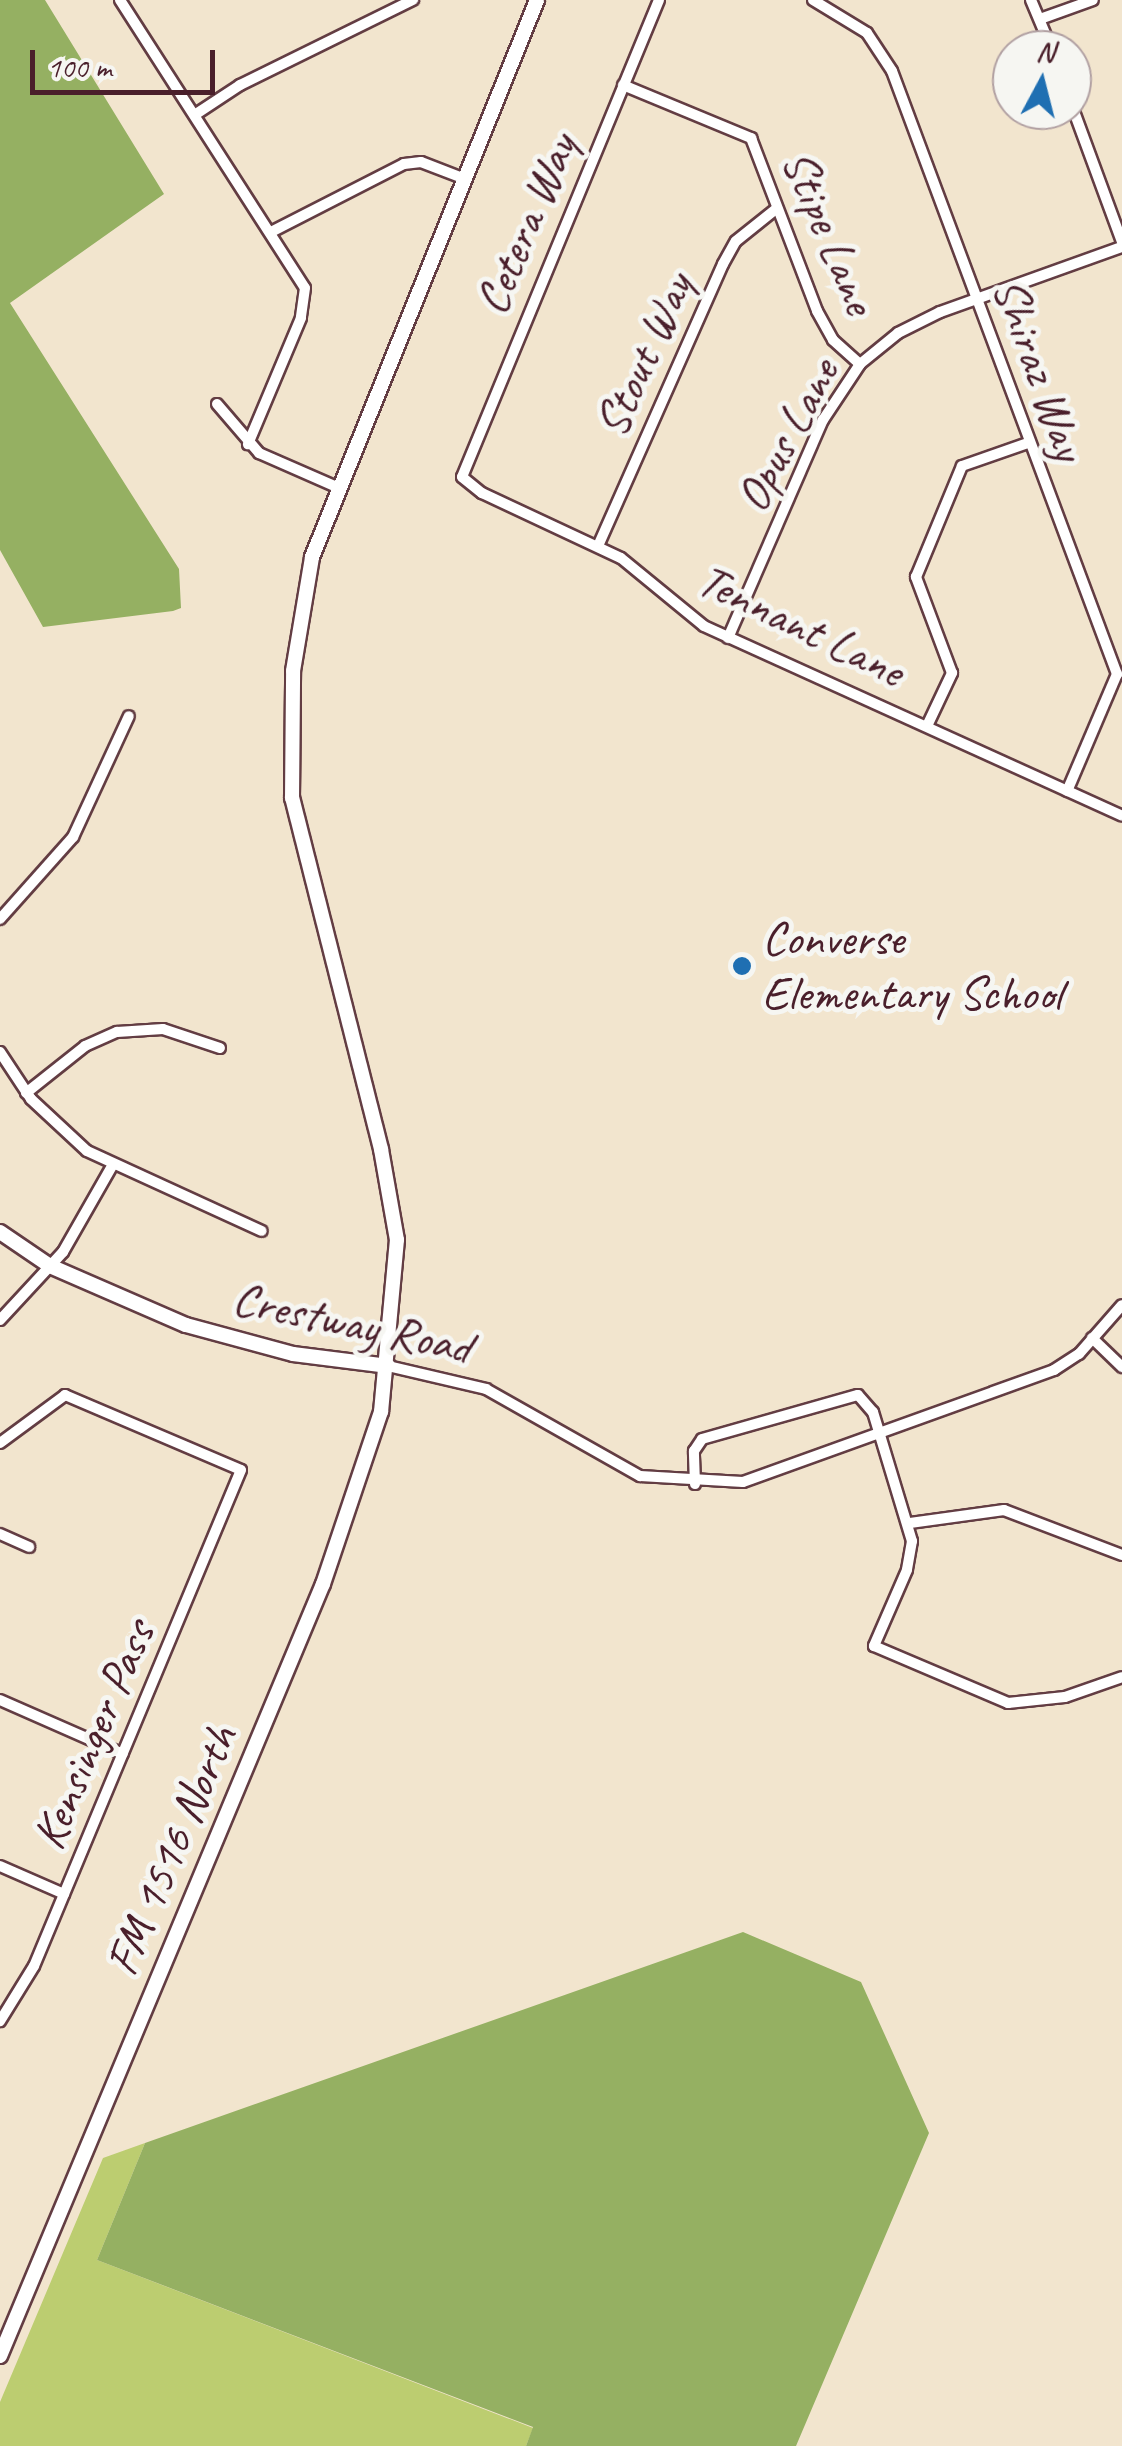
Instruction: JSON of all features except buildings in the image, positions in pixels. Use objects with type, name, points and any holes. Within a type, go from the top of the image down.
[{"type":"main road","name":"FM 1516 North","points":[[0,2356],[323,1584],[372,1443],[388,1366],[397,1270],[391,1196],[292,798],[288,756],[303,592],[339,488],[537,0]]},
{"type":"main road","name":"Crestway Road","points":[[0,1232],[50,1266],[217,1335],[388,1366]]},
{"type":"street","points":[[120,0],[296,266],[304,306],[248,444]]},
{"type":"street","points":[[196,114],[240,85],[413,0]]},
{"type":"street","name":"Cetera Way","points":[[462,476],[659,0]]},
{"type":"street","name":"Shiraz Way","points":[[813,0],[851,18],[878,45],[1117,674],[1067,791]]},
{"type":"street","points":[[1031,0],[1044,30]]},
{"type":"street","points":[[1040,19],[1094,0]]},
{"type":"street","name":"Stipe Lane","points":[[622,85],[751,138],[826,328],[860,364]]},
{"type":"street","points":[[1081,130],[1122,244]]},
{"type":"street","points":[[271,232],[404,164],[420,162],[465,179]]},
{"type":"street","name":"Stout Way","points":[[598,546],[722,264],[736,241],[776,209]]},
{"type":"street","name":"Opus Lane","points":[[728,638],[822,420],[860,364],[898,332],[976,298],[1122,244]]},
{"type":"street","points":[[217,404],[248,444],[339,488]]},
{"type":"street","points":[[927,726],[952,673],[916,577],[962,466],[1028,444]]},
{"type":"street","name":"Tennant Lane","points":[[462,476],[482,493],[598,546],[637,570],[680,610],[728,638],[1122,816]]},
{"type":"street","points":[[0,919],[73,837],[130,716]]},
{"type":"street","points":[[26,1092],[84,1046],[116,1032],[163,1029],[220,1048]]},
{"type":"street","points":[[0,1052],[26,1092],[76,1142],[112,1166],[262,1231]]},
{"type":"street","points":[[0,1320],[50,1266],[112,1166]]},
{"type":"street","name":"Crestway Road","points":[[388,1366],[467,1382],[620,1468],[694,1484],[779,1473],[877,1432],[1054,1370],[1092,1338],[1122,1305]]},
{"type":"street","points":[[1092,1338],[1122,1367]]},
{"type":"street","name":"Kensinger Pass","points":[[0,1443],[65,1394],[241,1470],[25,1984],[0,2021]]},
{"type":"street","points":[[694,1484],[694,1451],[702,1438],[850,1394],[867,1401],[910,1523],[907,1570],[874,1646],[1008,1703],[1065,1697],[1122,1677]]},
{"type":"street","points":[[910,1523],[1004,1510],[1122,1555]]},
{"type":"street","points":[[0,1534],[29,1547]]},
{"type":"street","points":[[0,1700],[123,1754]]},
{"type":"street","points":[[0,1866],[64,1894]]},
{"type":"green space","points":[[0,0],[45,0],[164,194],[10,303],[179,569],[181,608],[173,611],[43,627],[0,550]]},
{"type":"green space","points":[[743,1932],[861,1982],[929,2133],[796,2446],[526,2446],[533,2427],[97,2260],[145,2143]]},
{"type":"green space","points":[[145,2143],[97,2260],[533,2428],[526,2446],[0,2446],[0,2402],[103,2158]]},
{"type":"place","name":"Converse Elementary School","points":[[742,966]]}]
